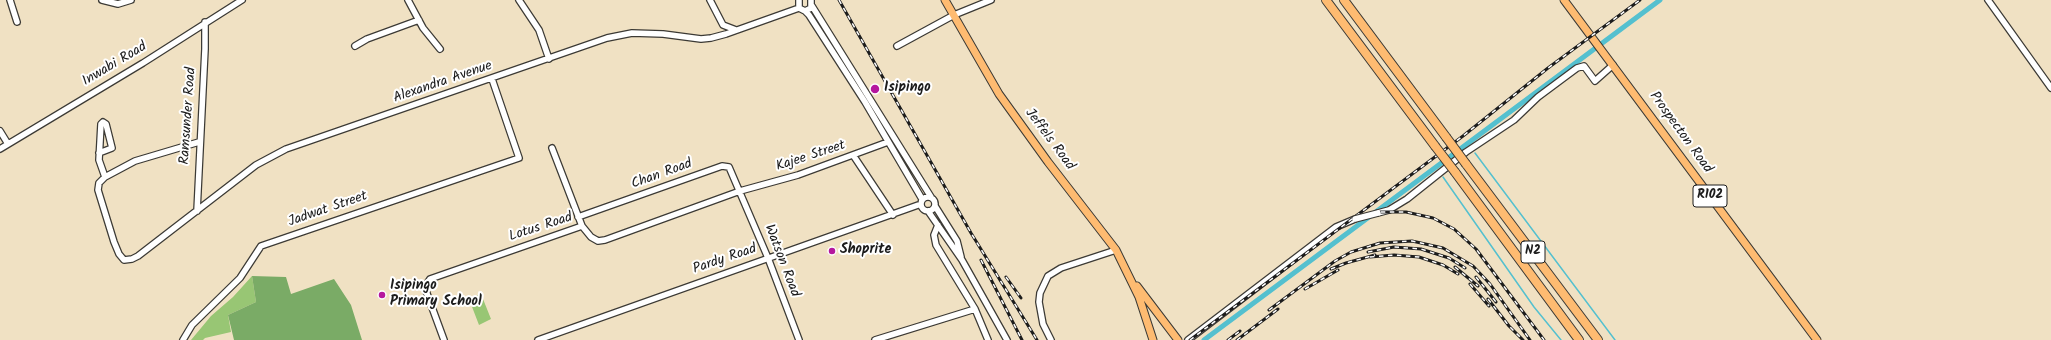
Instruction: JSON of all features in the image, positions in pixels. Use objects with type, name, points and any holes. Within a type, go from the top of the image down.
[{"type":"highway","name":"N2","points":[[1326,0],[1579,340]]},
{"type":"highway","name":"N2","points":[[1344,0],[1598,340]]},
{"type":"main road","name":"Jeffels Road","points":[[945,0],[999,94],[1048,162],[1116,250],[1130,276]]},
{"type":"main road","name":"Prospecton Road","points":[[1564,0],[1817,340]]},
{"type":"main road","points":[[1130,276],[1178,340]]},
{"type":"main road","points":[[1130,276],[1139,297],[1153,340]]},
{"type":"street","points":[[10,0],[17,22]]},
{"type":"street","points":[[102,0],[118,4],[131,0]]},
{"type":"street","name":"Inwabi Road","points":[[0,149],[143,63],[205,22],[242,0]]},
{"type":"street","points":[[408,0],[419,20],[440,49]]},
{"type":"street","points":[[519,0],[539,30],[549,59]]},
{"type":"street","points":[[710,0],[723,24],[736,30]]},
{"type":"street","points":[[798,0],[799,8],[809,14],[861,96],[921,202],[923,210],[928,212],[962,260],[1007,340]]},
{"type":"street","points":[[897,46],[954,16],[991,0]]},
{"type":"street","points":[[1988,0],[2051,88]]},
{"type":"street","points":[[805,11],[809,10],[812,3]]},
{"type":"street","points":[[812,3],[931,197],[935,201],[935,206],[957,241],[962,260]]},
{"type":"street","name":"Alexandra Avenue","points":[[105,177],[99,183],[98,190],[118,254],[124,260],[132,259],[138,256],[256,165],[280,151],[607,38],[632,33],[663,34],[701,39],[711,38],[799,8]]},
{"type":"street","points":[[355,46],[367,39],[419,20]]},
{"type":"street","name":"Ramsunder Road","points":[[197,211],[205,22]]},
{"type":"street","points":[[711,38],[719,31],[723,24]]},
{"type":"street","points":[[1188,340],[1336,227],[1355,219],[1389,210],[1407,199],[1466,152],[1514,120],[1538,97],[1580,66],[1584,66],[1595,81],[1613,65]]},
{"type":"street","name":"Jadwat Street","points":[[183,340],[192,325],[240,278],[261,246],[519,158],[492,79]]},
{"type":"street","points":[[99,153],[112,148],[106,124],[103,122],[100,124],[99,153],[99,160],[105,177],[135,161],[199,142]]},
{"type":"street","points":[[0,131],[8,144]]},
{"type":"street","name":"Kajee Street","points":[[740,191],[798,175],[888,142]]},
{"type":"street","points":[[552,148],[582,226]]},
{"type":"street","points":[[853,155],[893,215]]},
{"type":"street","name":"Chan Road","points":[[578,217],[725,166],[731,168],[740,191]]},
{"type":"street","name":"Lotus Road","points":[[444,340],[426,291],[426,285],[430,279],[582,226],[594,239],[605,240],[740,191]]},
{"type":"street","name":"Watson Road","points":[[740,191],[768,258],[799,340]]},
{"type":"street","points":[[921,202],[926,197],[931,197]]},
{"type":"street","name":"Pardy Road","points":[[538,340],[893,215],[921,202]]},
{"type":"street","points":[[928,212],[935,206]]},
{"type":"street","points":[[938,225],[934,235],[939,250],[975,309],[988,340]]},
{"type":"street","points":[[934,235],[944,235]]},
{"type":"street","points":[[1051,340],[1043,324],[1039,302],[1040,293],[1048,276],[1061,268],[1116,250]]},
{"type":"street","points":[[875,340],[975,309]]},
{"type":"green space","points":[[252,276],[256,302],[228,315],[231,332],[205,338],[203,340],[191,340],[211,316],[233,297]]},
{"type":"green space","points":[[252,276],[286,277],[291,294],[334,279],[351,305],[362,340],[234,340],[228,315],[256,302]]},
{"type":"green space","points":[[481,294],[491,319],[479,325],[469,299]]},
{"type":"waterway","points":[[1204,340],[1660,0]]},
{"type":"waterway","points":[[1475,153],[1615,340]]},
{"type":"waterway","points":[[1443,177],[1534,307],[1561,340]]},
{"type":"railway","points":[[839,0],[971,233],[1037,340]]},
{"type":"railway","points":[[1190,340],[1463,136],[1548,68],[1640,0]]},
{"type":"railway","points":[[1355,220],[1381,212],[1406,212],[1433,218],[1454,229],[1476,249],[1544,340]]},
{"type":"railway","points":[[1269,310],[1335,261],[1351,252],[1380,243],[1412,241],[1443,248],[1473,266],[1490,284],[1530,340]]},
{"type":"railway","points":[[1368,252],[1394,247],[1421,249],[1449,258],[1465,268]]},
{"type":"railway","points":[[1331,269],[1375,255]]},
{"type":"railway","points":[[1370,257],[1394,255],[1419,257],[1443,265],[1458,274]]},
{"type":"railway","points":[[981,260],[1022,340]]},
{"type":"railway","points":[[1455,267],[1478,286]]},
{"type":"railway","points":[[1305,289],[1338,270]]},
{"type":"railway","points":[[1006,277],[1021,298]]},
{"type":"railway","points":[[1476,277],[1496,302]]},
{"type":"railway","points":[[1470,284],[1489,306]]},
{"type":"railway","points":[[1488,299],[1509,326],[1523,340]]},
{"type":"railway","points":[[1237,340],[1278,309]]},
{"type":"railway","points":[[1228,340],[1240,331]]},
{"type":"place","name":"Isipingo","points":[[875,89]]},
{"type":"place","name":"Shoprite","points":[[832,251]]},
{"type":"place","name":"Isipingo Primary School","points":[[382,295]]}]
